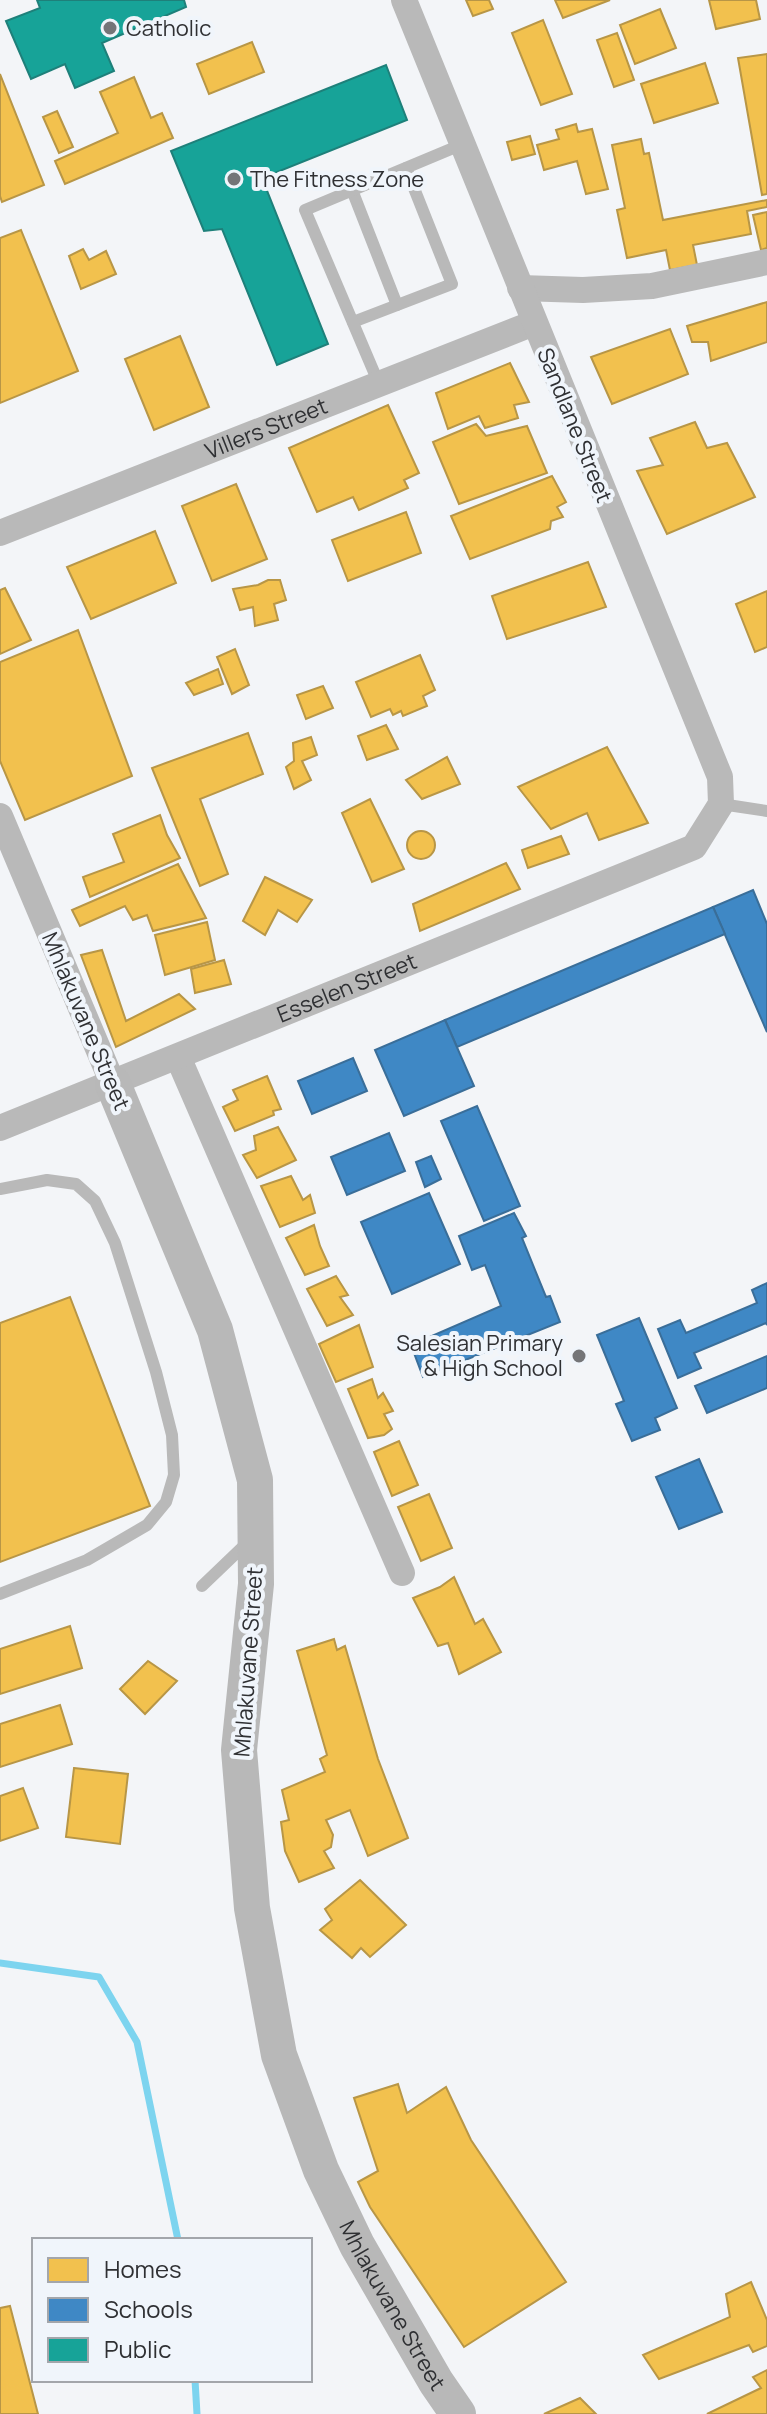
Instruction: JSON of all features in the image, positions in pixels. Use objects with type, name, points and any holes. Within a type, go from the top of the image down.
[{"type":"street","name":"Sandlane Street","points":[[404,0],[720,777],[721,804]]},
{"type":"street","points":[[520,288],[583,290],[652,286],[767,262]]},
{"type":"street","name":"Villers Street","points":[[0,533],[534,323]]},
{"type":"street","name":"Esselen Street","points":[[0,1128],[694,847],[721,804]]},
{"type":"street","name":"Mhlakuvane Street","points":[[0,816],[215,1330],[255,1480],[256,1584],[239,1750],[252,1908],[279,2055],[321,2170],[357,2245],[436,2382],[458,2414]]},
{"type":"street","points":[[178,1057],[402,1573]]},
{"type":"lane","points":[[379,384],[305,210],[463,144]]},
{"type":"lane","points":[[353,322],[452,284],[406,168]]},
{"type":"lane","points":[[352,190],[397,305]]},
{"type":"lane","points":[[721,804],[767,811]]},
{"type":"lane","points":[[0,1189],[47,1180],[76,1184],[95,1201],[115,1243],[156,1372],[172,1435],[174,1475],[166,1502],[147,1525],[87,1560],[0,1594]]},
{"type":"lane","points":[[202,1586],[255,1535]]},
{"type":"building: Homes","points":[[466,0],[489,0],[493,9],[473,16]]},
{"type":"building: Homes","points":[[555,0],[610,0],[563,18]]},
{"type":"building: Homes","points":[[709,0],[756,0],[760,19],[716,29]]},
{"type":"building: Homes","points":[[660,9],[676,48],[635,64],[620,25]]},
{"type":"building: Homes","points":[[543,20],[572,94],[541,105],[512,33]]},
{"type":"building: Homes","points":[[617,33],[634,80],[614,87],[597,40]]},
{"type":"building: Homes","points":[[252,42],[264,72],[209,94],[197,64]]},
{"type":"building: Homes","points":[[767,54],[767,194],[762,195],[738,58]]},
{"type":"building: Homes","points":[[705,63],[718,103],[654,123],[641,84]]},
{"type":"building: Homes","points":[[0,74],[44,185],[2,202],[0,196]]},
{"type":"building: Homes","points":[[134,77],[151,118],[162,113],[173,138],[65,184],[55,161],[118,133],[100,92]]},
{"type":"building: Homes","points":[[57,111],[73,147],[59,153],[43,117]]},
{"type":"building: Homes","points":[[576,124],[578,132],[592,129],[608,189],[586,194],[577,161],[544,170],[537,145],[559,139],[556,130]]},
{"type":"building: Homes","points":[[530,136],[535,154],[512,160],[507,142]]},
{"type":"building: Homes","points":[[641,139],[644,154],[649,153],[663,220],[767,200],[767,207],[747,211],[751,234],[693,245],[697,265],[670,270],[666,250],[627,258],[617,210],[625,208],[612,145]]},
{"type":"building: Homes","points":[[767,212],[767,248],[761,250],[753,215]]},
{"type":"building: Homes","points":[[21,230],[78,371],[0,403],[0,238]]},
{"type":"building: Homes","points":[[83,249],[89,260],[106,251],[116,274],[81,289],[69,256]]},
{"type":"building: Homes","points":[[767,302],[767,342],[711,361],[708,342],[692,342],[687,326]]},
{"type":"building: Homes","points":[[670,329],[688,374],[612,404],[591,357]]},
{"type":"building: Homes","points":[[180,336],[209,407],[154,430],[125,359]]},
{"type":"building: Homes","points":[[510,363],[529,402],[514,405],[518,418],[485,428],[479,416],[448,429],[436,393]]},
{"type":"building: Homes","points":[[388,405],[419,473],[404,480],[408,488],[359,510],[353,497],[317,512],[289,448]]},
{"type":"building: Homes","points":[[695,422],[707,448],[727,443],[755,497],[667,534],[637,471],[663,465],[650,438]]},
{"type":"building: Homes","points":[[476,424],[486,436],[527,426],[547,473],[459,504],[433,442]]},
{"type":"building: Homes","points":[[552,476],[566,502],[557,507],[563,517],[551,521],[550,529],[470,559],[451,516]]},
{"type":"building: Homes","points":[[236,484],[267,559],[212,581],[182,506]]},
{"type":"building: Homes","points":[[406,512],[421,553],[348,581],[332,540]]},
{"type":"building: Homes","points":[[155,531],[176,583],[91,619],[67,567]]},
{"type":"building: Homes","points":[[588,562],[606,607],[507,639],[492,596]]},
{"type":"building: Homes","points":[[280,580],[286,600],[274,604],[278,620],[255,626],[253,607],[240,610],[233,589]]},
{"type":"building: Homes","points":[[5,588],[31,640],[0,654],[0,590]]},
{"type":"building: Homes","points":[[767,591],[767,647],[755,652],[736,604]]},
{"type":"building: Homes","points":[[78,630],[132,776],[25,820],[0,761],[0,662]]},
{"type":"building: Homes","points":[[235,649],[249,685],[232,694],[217,657]]},
{"type":"building: Homes","points":[[420,655],[435,690],[423,696],[427,706],[403,716],[401,711],[393,715],[390,709],[371,717],[356,682]]},
{"type":"building: Homes","points":[[218,669],[223,684],[194,695],[186,683]]},
{"type":"building: Homes","points":[[323,686],[333,708],[306,719],[297,695]]},
{"type":"building: Homes","points":[[386,725],[398,749],[367,760],[358,736]]},
{"type":"building: Homes","points":[[248,733],[263,774],[200,799],[228,874],[200,886],[152,768]]},
{"type":"building: Homes","points":[[311,737],[317,755],[302,761],[311,780],[294,789],[286,767],[294,761],[293,743]]},
{"type":"building: Homes","points":[[607,747],[648,823],[599,840],[587,813],[551,829],[518,787]]},
{"type":"building: Homes","points":[[447,757],[460,784],[422,799],[406,780]]},
{"type":"building: Homes","points":[[370,799],[404,869],[372,882],[342,813]]},
{"type":"building: Homes","points":[[160,815],[180,858],[90,897],[83,877],[124,862],[113,834]]},
{"type":"building: Homes","points":[[421,831],[431,835],[435,845],[431,855],[421,859],[411,855],[407,845],[411,835]]},
{"type":"building: Homes","points":[[561,836],[569,854],[528,868],[522,850]]},
{"type":"building: Homes","points":[[506,863],[520,889],[420,931],[413,904]]},
{"type":"building: Homes","points":[[178,864],[206,918],[153,931],[147,915],[133,920],[125,906],[80,926],[72,910]]},
{"type":"building: Homes","points":[[265,877],[312,900],[297,922],[278,910],[265,935],[243,921]]},
{"type":"building: Homes","points":[[207,922],[215,960],[165,975],[155,935]]},
{"type":"building: Homes","points":[[102,950],[126,1021],[179,994],[195,1009],[116,1047],[81,955]]},
{"type":"building: Homes","points":[[224,960],[231,984],[195,993],[191,969]]},
{"type":"building: Homes","points":[[267,1076],[281,1109],[235,1131],[223,1107],[238,1100],[233,1090]]},
{"type":"building: Homes","points":[[278,1127],[296,1160],[257,1178],[243,1155],[256,1150],[254,1136]]},
{"type":"building: Homes","points":[[291,1176],[303,1200],[310,1195],[315,1213],[280,1227],[261,1186]]},
{"type":"building: Homes","points":[[314,1225],[329,1266],[305,1275],[286,1238]]},
{"type":"building: Homes","points":[[336,1276],[348,1295],[340,1297],[353,1315],[327,1326],[307,1289]]},
{"type":"building: Homes","points":[[70,1297],[150,1506],[0,1562],[0,1323]]},
{"type":"building: Homes","points":[[359,1325],[373,1367],[336,1382],[319,1344]]},
{"type":"building: Homes","points":[[372,1379],[378,1398],[383,1393],[393,1411],[384,1414],[392,1429],[384,1435],[368,1438],[348,1389]]},
{"type":"building: Homes","points":[[399,1441],[418,1485],[392,1496],[374,1452]]},
{"type":"building: Homes","points":[[429,1494],[452,1548],[421,1561],[398,1507]]},
{"type":"building: Homes","points":[[454,1577],[475,1624],[483,1619],[501,1652],[459,1674],[448,1643],[438,1646],[413,1598],[440,1587]]},
{"type":"building: Homes","points":[[70,1626],[82,1668],[0,1694],[0,1649]]},
{"type":"building: Homes","points":[[334,1639],[337,1650],[345,1646],[378,1759],[408,1838],[368,1856],[350,1810],[326,1820],[333,1835],[331,1847],[324,1851],[334,1868],[299,1882],[285,1851],[281,1822],[289,1820],[282,1790],[325,1772],[320,1759],[327,1755],[297,1651]]},
{"type":"building: Homes","points":[[148,1661],[177,1681],[145,1714],[120,1689]]},
{"type":"building: Homes","points":[[60,1705],[72,1744],[0,1767],[0,1724]]},
{"type":"building: Homes","points":[[74,1768],[128,1774],[120,1844],[66,1837]]},
{"type":"building: Homes","points":[[23,1788],[38,1828],[0,1841],[0,1796]]},
{"type":"building: Homes","points":[[360,1880],[406,1925],[370,1957],[361,1948],[352,1958],[320,1930],[332,1920],[325,1909]]},
{"type":"building: Homes","points":[[398,2084],[407,2113],[446,2087],[471,2140],[566,2282],[464,2347],[370,2207],[358,2182],[378,2171],[354,2098]]},
{"type":"building: Homes","points":[[751,2282],[767,2320],[767,2346],[753,2352],[749,2345],[659,2379],[643,2355],[730,2317],[726,2294]]},
{"type":"building: Homes","points":[[10,2306],[38,2414],[0,2414],[0,2308]]},
{"type":"building: Homes","points":[[767,2370],[767,2414],[707,2414],[761,2388],[753,2377]]},
{"type":"building: Homes","points":[[580,2398],[596,2414],[544,2414]]},
{"type":"building: Schools","points":[[753,890],[767,924],[767,1032],[713,907]]},
{"type":"building: Schools","points":[[713,907],[725,934],[457,1047],[445,1020]]},
{"type":"building: Schools","points":[[445,1020],[474,1086],[404,1116],[375,1050]]},
{"type":"building: Schools","points":[[353,1058],[367,1091],[312,1114],[298,1081]]},
{"type":"building: Schools","points":[[477,1106],[520,1206],[484,1221],[441,1121]]},
{"type":"building: Schools","points":[[389,1133],[405,1171],[347,1195],[331,1157]]},
{"type":"building: Schools","points":[[431,1156],[441,1179],[425,1187],[416,1162]]},
{"type":"building: Schools","points":[[429,1193],[460,1264],[392,1294],[361,1222]]},
{"type":"building: Schools","points":[[514,1213],[526,1236],[522,1238],[546,1297],[550,1296],[560,1322],[423,1377],[411,1345],[501,1306],[485,1265],[472,1270],[459,1236]]},
{"type":"building: Schools","points":[[767,1283],[767,1325],[694,1353],[701,1368],[678,1378],[658,1329],[680,1320],[686,1333],[757,1303],[752,1290]]},
{"type":"building: Schools","points":[[639,1318],[677,1408],[655,1418],[660,1430],[632,1441],[616,1404],[624,1401],[597,1335]]},
{"type":"building: Schools","points":[[767,1356],[767,1388],[707,1413],[695,1386]]},
{"type":"building: Schools","points":[[699,1459],[722,1512],[679,1529],[656,1477]]},
{"type":"building: Public","points":[[37,0],[184,0],[186,7],[102,43],[114,71],[75,88],[65,64],[31,79],[6,21],[40,8]]},
{"type":"building: Public","points":[[386,65],[407,120],[262,178],[328,344],[277,365],[222,229],[204,231],[171,151]]},
{"type":"waterway","points":[[0,1963],[99,1977],[137,2042],[178,2238]]},
{"type":"waterway","points":[[195,2382],[197,2414]]},
{"type":"place","name":"Catholic","points":[[110,28]]},
{"type":"place","name":"The Fitness Zone","points":[[234,179]]},
{"type":"place","name":"Salesian Primary & High School","points":[[579,1356]]}]
